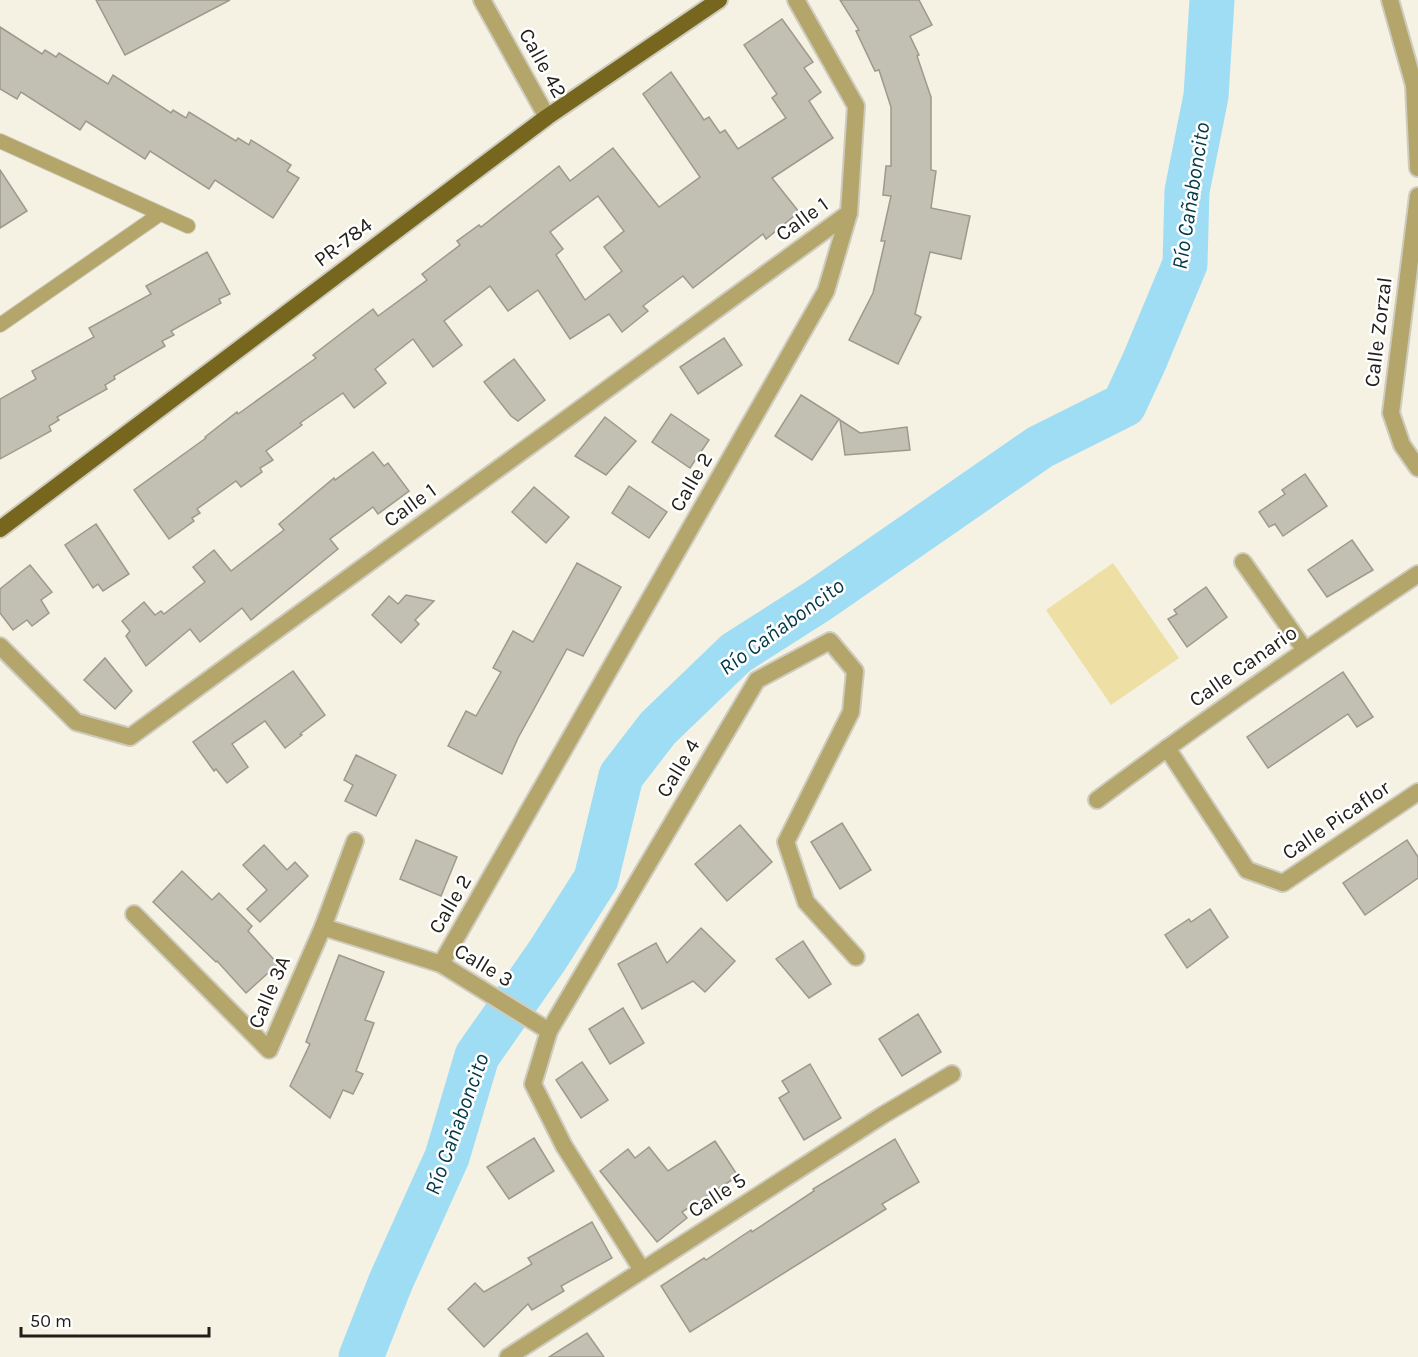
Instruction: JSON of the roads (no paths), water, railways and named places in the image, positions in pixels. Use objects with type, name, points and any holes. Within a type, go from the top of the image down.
[{"type":"main road","name":"PR-784","points":[[0,529],[547,117],[719,0]]},
{"type":"street","name":"Calle 42","points":[[482,0],[547,117]]},
{"type":"street","name":"Calle 2","points":[[441,964],[826,291],[849,213],[856,106],[796,0]]},
{"type":"street","points":[[1390,0],[1414,85],[1418,168]]},
{"type":"street","name":"Calle Zorzal","points":[[1418,196],[1390,413],[1402,445],[1418,468]]},
{"type":"street","name":"Calle 1","points":[[0,646],[76,722],[130,737],[849,213]]},
{"type":"street","points":[[1243,562],[1305,650]]},
{"type":"street","name":"Calle Canario","points":[[1097,800],[1305,650],[1418,574]]},
{"type":"street","name":"Calle 4","points":[[642,1270],[564,1146],[533,1084],[549,1031],[757,680],[830,640],[855,671],[851,712],[786,842],[806,902],[856,957]]},
{"type":"street","name":"Calle Picaflor","points":[[1167,748],[1247,870],[1283,883],[1418,792]]},
{"type":"street","name":"Calle 3A","points":[[134,914],[269,1050],[322,927],[355,841]]},
{"type":"street","name":"Calle 3","points":[[322,927],[441,964],[549,1031]]},
{"type":"street","name":"Calle 5","points":[[508,1357],[883,1115],[952,1074]]},
{"type":"lane","points":[[0,141],[188,226]]},
{"type":"lane","points":[[0,325],[160,214]]},
{"type":"waterway","name":"Río Cañaboncito","points":[[361,1357],[391,1281],[447,1157],[477,1056],[547,956],[596,879],[621,776],[658,728],[736,653],[819,600],[1040,447],[1124,405],[1185,264],[1187,191],[1206,96],[1212,0]]}]
